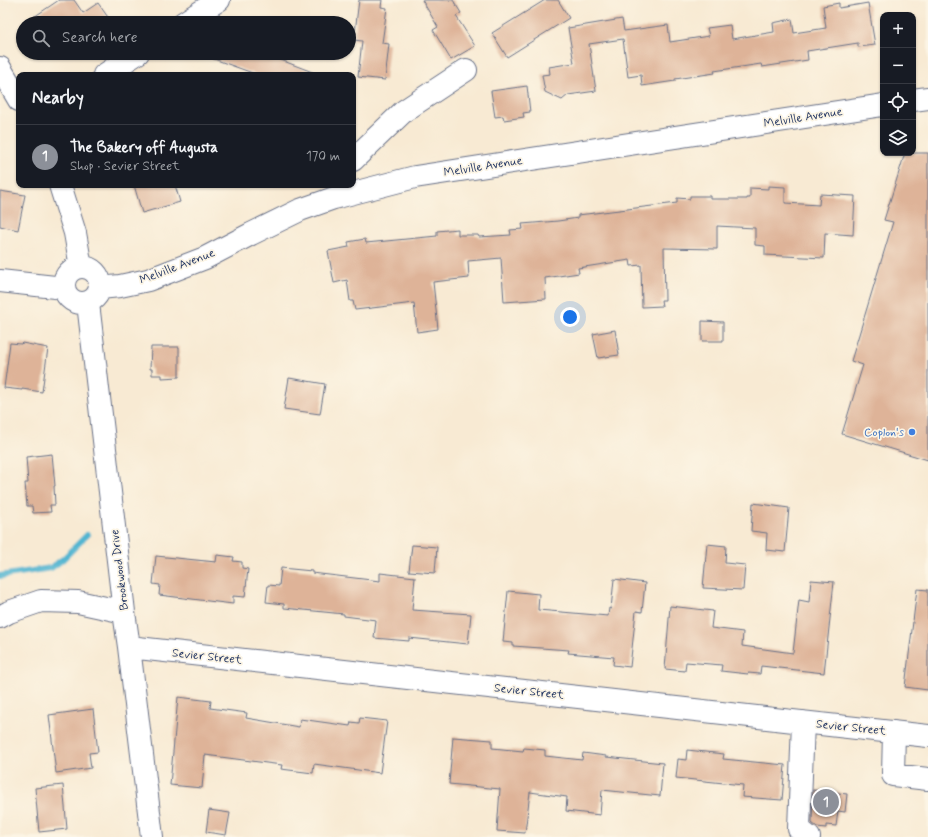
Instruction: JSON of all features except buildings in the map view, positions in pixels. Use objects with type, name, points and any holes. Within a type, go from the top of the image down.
[{"type":"street","points":[[194,16],[218,0]]},
{"type":"street","points":[[109,72],[127,60]]},
{"type":"street","points":[[0,68],[16,95]]},
{"type":"street","points":[[356,157],[404,111],[466,70]]},
{"type":"street","points":[[916,100],[928,98]]},
{"type":"street","name":"Melville Avenue","points":[[94,296],[120,286],[148,280],[205,258],[293,214],[330,193],[367,188],[415,177],[880,105]]},
{"type":"street","points":[[61,188],[75,233],[81,267]]},
{"type":"street","points":[[81,267],[88,268],[98,276],[100,282],[94,296],[78,303],[71,300],[66,295],[64,288],[65,280],[68,274],[74,269],[81,267]]},
{"type":"street","points":[[0,281],[64,288]]},
{"type":"street","name":"Brookwood Drive","points":[[94,296],[124,612],[152,837]]},
{"type":"street","points":[[0,617],[9,612],[42,601],[78,602],[124,612]]},
{"type":"street","name":"Sevier Street","points":[[129,647],[928,736]]},
{"type":"street","points":[[804,722],[799,829],[809,837]]},
{"type":"street","points":[[894,732],[893,775],[928,779]]},
{"type":"waterway","points":[[0,576],[51,568],[63,559],[87,535]]},
{"type":"place","name":"Coplon's","points":[[912,432]]},
{"type":"place","name":"The Bakery off Augusta","points":[[826,802]]}]
